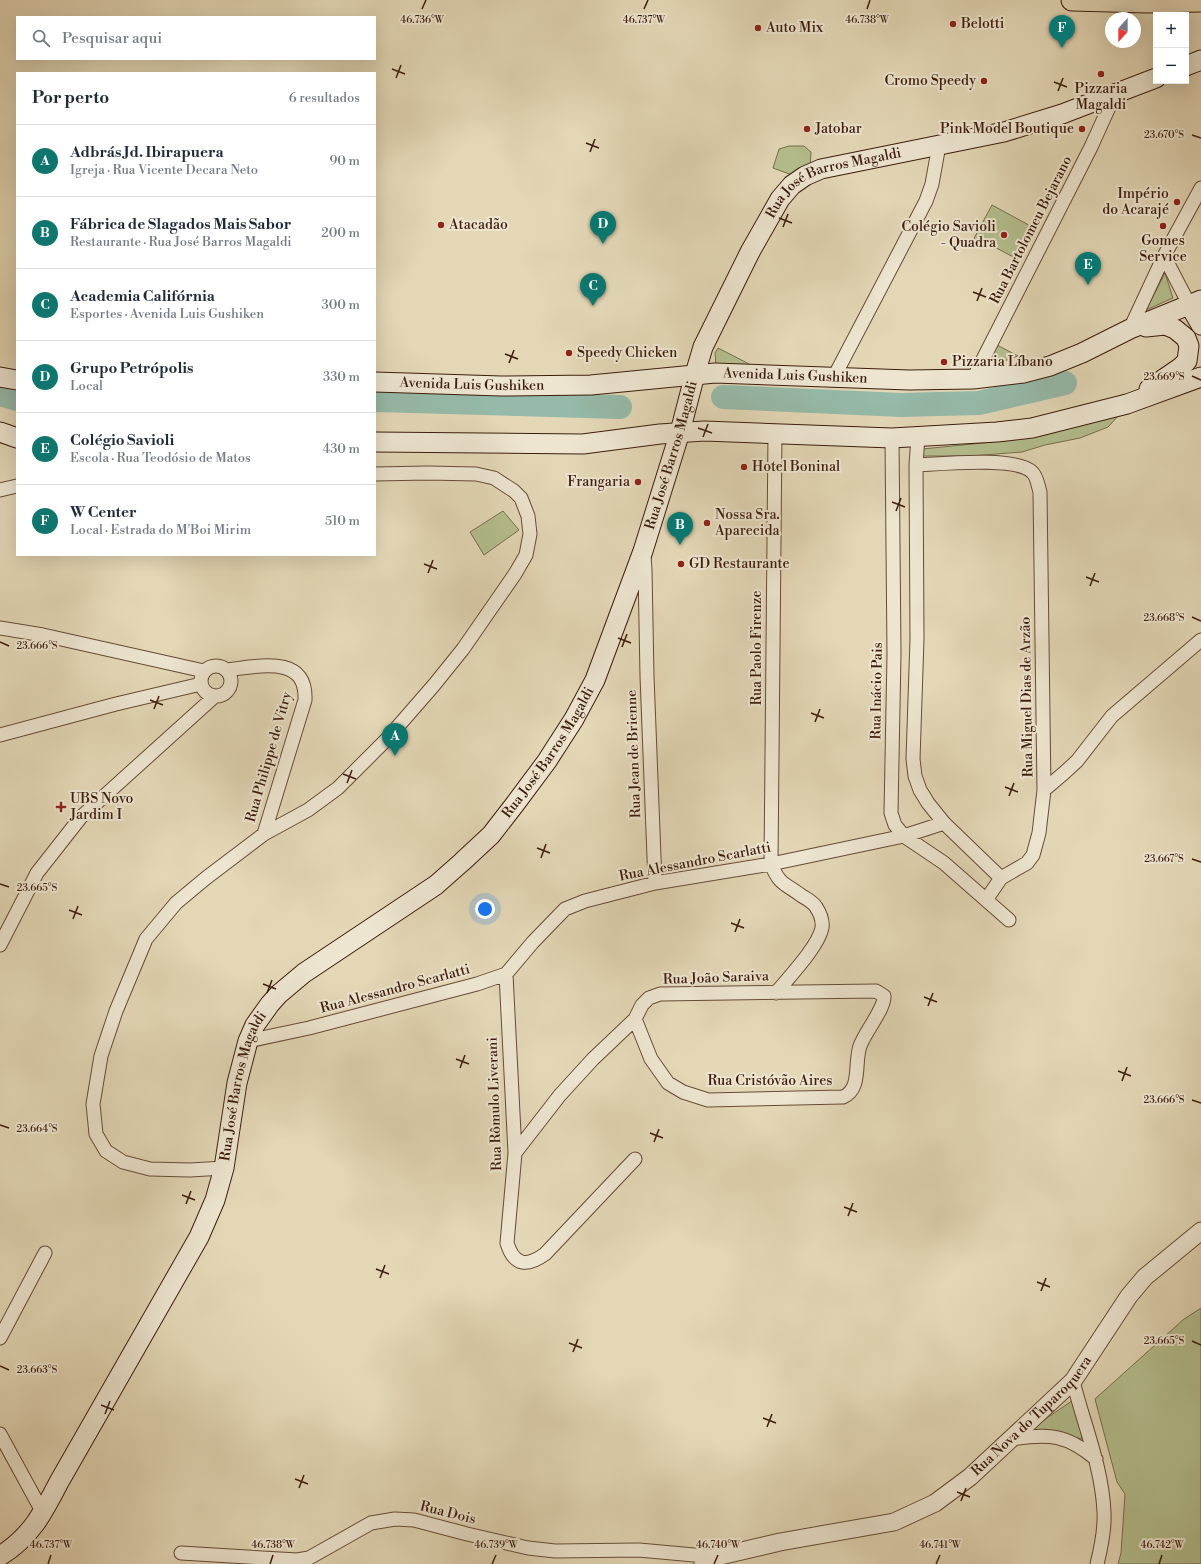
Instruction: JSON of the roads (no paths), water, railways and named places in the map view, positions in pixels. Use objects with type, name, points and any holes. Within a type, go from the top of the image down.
[{"type":"main road","points":[[1072,0],[1147,2],[1201,1]]},
{"type":"main road","points":[[1189,65],[1201,60]]},
{"type":"main road","name":"Rua José Barros Magaldi","points":[[0,1556],[23,1539],[43,1513],[71,1461],[199,1237],[215,1200],[224,1168],[237,1083],[248,1041],[255,1025],[279,994],[304,973],[436,885],[491,835],[547,761],[574,719],[595,680],[643,551],[680,432],[703,347],[750,252],[780,199],[792,185],[804,176],[821,169],[1004,132],[1062,114],[1153,79]]},
{"type":"main road","points":[[1195,303],[1201,325]]},
{"type":"main road","name":"Avenida Luis Gushiken","points":[[376,382],[501,386],[591,385],[715,373],[908,380],[973,379],[1023,372],[1050,366],[1082,353],[1130,329],[1195,303]]},
{"type":"main road","points":[[1127,404],[1181,367],[1189,358],[1189,346],[1186,338],[1175,329],[1165,325],[1130,329]]},
{"type":"main road","points":[[0,377],[16,380]]},
{"type":"main road","points":[[376,442],[583,444],[680,432],[704,431],[892,438],[997,432],[1032,428],[1127,404],[1201,378]]},
{"type":"main road","points":[[0,432],[16,438]]},
{"type":"street","name":"Rua Bartolomeu Bejarano","points":[[973,379],[1091,147],[1115,94]]},
{"type":"street","points":[[834,377],[926,201],[932,184],[939,145]]},
{"type":"street","points":[[1130,329],[1164,256],[1201,188]]},
{"type":"street","points":[[1164,256],[1195,303]]},
{"type":"street","name":"Rua Paolo Firenze","points":[[771,864],[775,433]]},
{"type":"street","points":[[918,437],[916,465],[917,640],[913,759],[915,776],[920,790],[928,803],[944,823],[1001,878]]},
{"type":"street","name":"Rua Inácio Pais","points":[[892,438],[894,654],[891,813],[895,825],[904,836],[944,863],[1009,920]]},
{"type":"street","name":"Rua Miguel Dias de Arzão","points":[[916,465],[992,462],[1015,465],[1033,472],[1038,484],[1041,499],[1044,790],[1039,833],[1033,855],[1027,863],[1001,878],[986,900]]},
{"type":"street","points":[[224,1168],[190,1170],[150,1169],[123,1162],[106,1151],[96,1134],[94,1104],[101,1056],[116,1011],[146,939],[176,903],[264,834],[308,810],[338,788],[387,739],[434,686],[463,649],[515,574],[526,555],[530,534],[528,516],[521,498],[507,485],[494,478],[476,474],[376,474]]},
{"type":"street","points":[[0,490],[16,486]]},
{"type":"street","name":"Rua Jean de Brienne","points":[[643,551],[647,624],[655,883]]},
{"type":"street","name":"Rua Jean de Brienne","points":[[627,597],[635,602],[647,624]]},
{"type":"street","points":[[0,628],[43,635],[164,662],[202,677]]},
{"type":"street","points":[[1044,790],[1077,761],[1112,716],[1201,640]]},
{"type":"street","points":[[231,682],[269,665]]},
{"type":"street","name":"Rua Philippe de Vitry","points":[[226,670],[269,665],[278,666],[292,671],[302,679],[305,688],[305,700],[264,834]]},
{"type":"street","points":[[0,735],[177,689],[202,677],[211,667],[219,666],[226,670],[230,676],[231,682],[228,689],[222,694],[215,696],[81,817],[37,873],[0,945]]},
{"type":"street","points":[[202,677],[204,690],[215,696]]},
{"type":"street","name":"Rua Alessandro Scarlatti","points":[[248,1041],[309,1028],[477,984],[506,974],[533,942],[565,909],[585,901],[655,883],[771,864],[904,836],[944,823]]},
{"type":"street","name":"Rua João Saraiva","points":[[515,1153],[560,1095],[593,1059],[635,1019],[642,1005],[649,998],[660,994],[776,993],[811,950],[822,927],[820,914],[816,905],[782,883],[776,877],[771,864]]},
{"type":"street","name":"Rua Rômulo Liverani","points":[[506,974],[515,1153],[507,1244],[510,1253],[517,1261],[526,1263],[537,1260],[545,1254],[634,1159]]},
{"type":"street","name":"Rua Cristóvão Aires","points":[[635,1019],[651,1059],[668,1083],[683,1092],[708,1100],[843,1097],[848,1095],[853,1090],[860,1048],[865,1034],[883,1005],[884,996],[876,991],[776,993]]},
{"type":"street","name":"Rua Nova do Tuparoquera","points":[[710,1560],[780,1542],[894,1522],[935,1503],[970,1478],[1074,1381],[1129,1296],[1145,1277],[1201,1231]]},
{"type":"street","points":[[0,1338],[45,1253]]},
{"type":"street","points":[[1074,1381],[1081,1413],[1096,1459],[1102,1485],[1104,1514],[1097,1564]]},
{"type":"street","points":[[0,1434],[43,1513]]},
{"type":"street","points":[[1013,1439],[1037,1435],[1055,1437],[1071,1442],[1096,1459]]},
{"type":"street","name":"Rua Dois","points":[[181,1553],[297,1560],[309,1558],[371,1523],[395,1519],[414,1520],[528,1548],[548,1550],[639,1550],[710,1560]]},
{"type":"waterway","points":[[723,397],[901,405],[979,403],[1065,383]]},
{"type":"waterway","points":[[0,394],[16,399]]},
{"type":"waterway","points":[[376,400],[620,407]]},
{"type":"place","name":"Belotti","points":[[953,24]]},
{"type":"place","name":"Auto Mix","points":[[758,28]]},
{"type":"place","name":"W Center","points":[[1062,48]]},
{"type":"place","name":"Pizzaria Magaldi","points":[[1101,74]]},
{"type":"place","name":"Cromo Speedy","points":[[984,81]]},
{"type":"place","name":"Jatobar","points":[[807,129]]},
{"type":"place","name":"Pink Model Boutique","points":[[1082,129]]},
{"type":"place","name":"Império do Acarajé","points":[[1177,202]]},
{"type":"place","name":"Atacadão","points":[[441,225]]},
{"type":"place","name":"Gomes Service","points":[[1163,226]]},
{"type":"place","name":"Colégio Savioli - Quadra","points":[[1004,235]]},
{"type":"place","name":"Grupo Petrópolis","points":[[603,244]]},
{"type":"place","name":"Colégio Savioli","points":[[1088,285]]},
{"type":"place","name":"Academia Califórnia","points":[[593,306]]},
{"type":"place","name":"Speedy Chicken","points":[[569,353]]},
{"type":"place","name":"Pizzaria Líbano","points":[[944,362]]},
{"type":"place","name":"Hotel Boninal","points":[[744,467]]},
{"type":"place","name":"Frangaria","points":[[638,482]]},
{"type":"place","name":"Nossa Sra. Aparecida","points":[[707,523]]},
{"type":"place","name":"Fábrica de Slagados Mais Sabor","points":[[680,545]]},
{"type":"place","name":"GD Restaurante","points":[[681,564]]},
{"type":"place","name":"Adbrás Jd. Ibirapuera","points":[[395,756]]},
{"type":"place","name":"UBS Novo Jardim I","points":[[61,807]]}]
